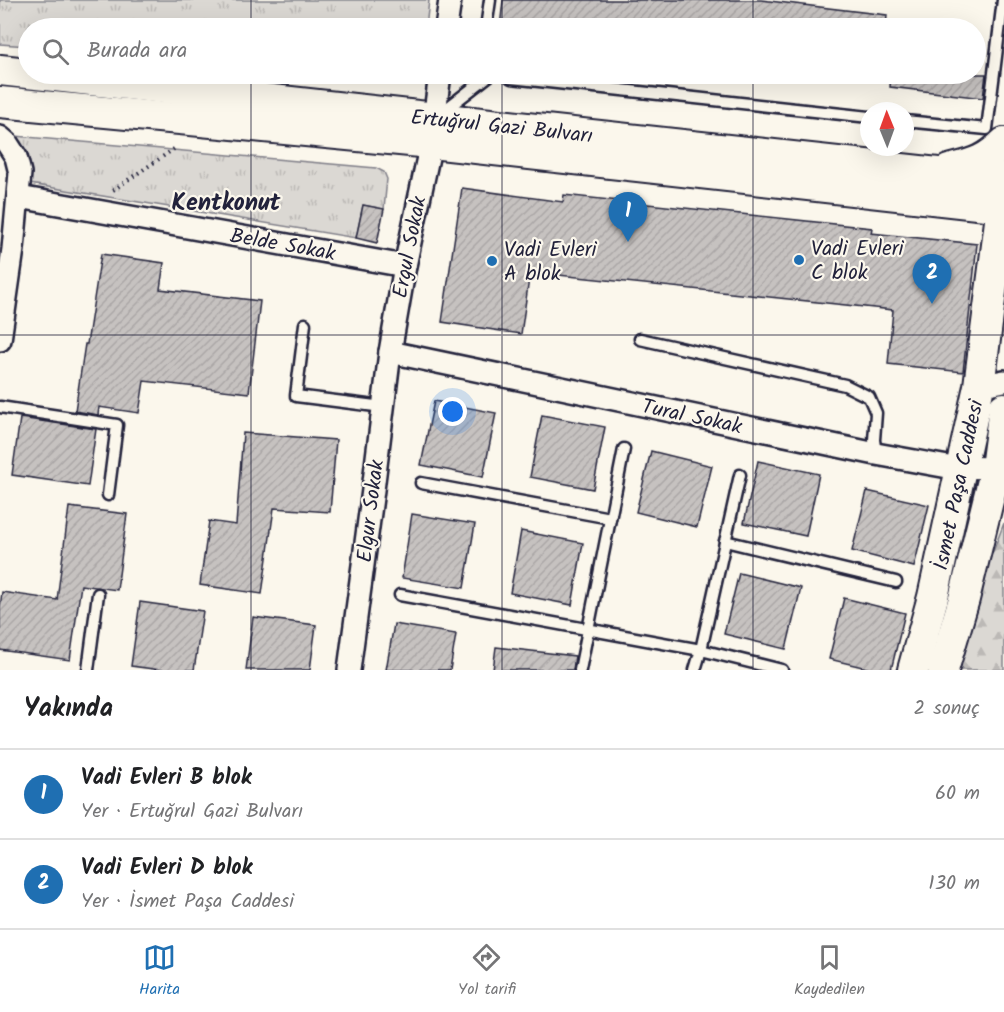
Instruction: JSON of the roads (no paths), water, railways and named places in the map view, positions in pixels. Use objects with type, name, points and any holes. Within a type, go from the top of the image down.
[{"type":"main road","name":"Ertuğrul Gazi Bulvarı","points":[[0,70],[18,73]]},
{"type":"main road","name":"Ertuğrul Gazi Bulvarı","points":[[99,84],[432,131],[936,186],[1003,196]]},
{"type":"main road","name":"Ertuğrul Gazi Bulvarı","points":[[0,102],[432,131]]},
{"type":"main road","points":[[998,239],[985,222],[968,212],[936,186],[993,153],[1004,143]]},
{"type":"main road","name":"İsmet Paşa Caddesi","points":[[913,670],[933,597],[961,467],[992,383],[998,239],[1003,196]]},
{"type":"main road","name":"İsmet Paşa Caddesi","points":[[943,670],[1000,466],[1004,408]]},
{"type":"street","points":[[447,18],[450,0]]},
{"type":"street","name":"Ergul Sokak","points":[[390,352],[432,131],[439,84]]},
{"type":"street","points":[[0,137],[16,157],[20,173],[19,196],[6,248],[0,340]]},
{"type":"street","name":"Belde Sokak","points":[[19,196],[405,266]]},
{"type":"street","name":"Elgur Sokak","points":[[349,670],[390,352]]},
{"type":"street","name":"Tural Sokak","points":[[390,352],[876,454],[948,466],[1000,466]]},
{"type":"lane","points":[[487,18],[490,0]]},
{"type":"lane","points":[[914,121],[987,129],[1003,0]]},
{"type":"lane","points":[[432,131],[481,84]]},
{"type":"lane","points":[[565,84],[860,116]]},
{"type":"lane","points":[[305,324],[296,396],[383,407]]},
{"type":"lane","points":[[640,339],[844,385],[869,397],[876,413],[874,440],[876,454]]},
{"type":"lane","points":[[0,407],[117,425],[108,495]]},
{"type":"lane","points":[[580,670],[624,449]]},
{"type":"lane","points":[[695,670],[740,474]]},
{"type":"lane","points":[[421,483],[610,518]]},
{"type":"lane","points":[[725,541],[896,582]]},
{"type":"lane","points":[[88,670],[98,594]]},
{"type":"lane","points":[[400,595],[701,650],[782,670]]},
{"type":"place","name":"Vadi Evleri B blok","points":[[628,242]]},
{"type":"place","name":"Vadi Evleri C blok","points":[[799,260]]},
{"type":"place","name":"Vadi Evleri A blok","points":[[492,261]]},
{"type":"place","name":"Vadi Evleri D blok","points":[[932,304]]},
{"type":"district","name":"Kentkonut","points":[[226,202]]}]
